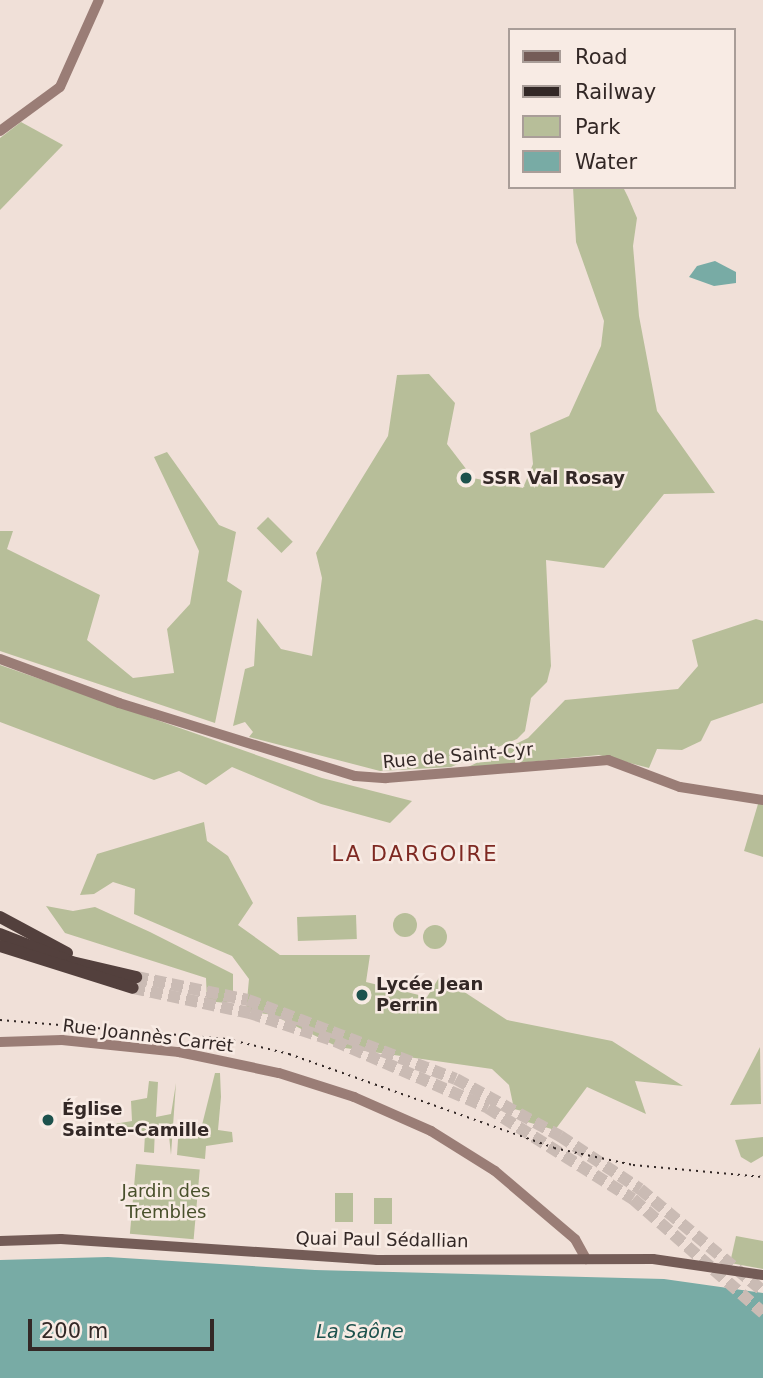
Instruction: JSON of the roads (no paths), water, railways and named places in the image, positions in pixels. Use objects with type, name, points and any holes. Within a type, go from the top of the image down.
[{"type":"highway","points":[[1,918],[61,951],[132,980]]},
{"type":"highway","points":[[0,934],[132,980]]},
{"type":"highway","points":[[0,946],[86,975]]},
{"type":"highway","points":[[0,953],[86,975],[132,980]]},
{"type":"main road","points":[[0,131],[60,87],[99,0]]},
{"type":"main road","name":"Rue de Saint-Cyr","points":[[0,659],[119,703],[355,776],[386,778],[608,760],[680,787],[763,800]]},
{"type":"main road","name":"Rue Joannès Carret","points":[[0,1042],[62,1040],[168,1051],[313,1082],[449,1142],[516,1188],[577,1244],[586,1259]]},
{"type":"main road","name":"Quai Paul Sédallian","points":[[0,1241],[72,1240],[369,1260],[680,1260],[763,1275]]},
{"type":"main road","points":[[574,1259],[577,1244]]},
{"type":"water","points":[[715,261],[736,272],[736,283],[714,286],[689,277],[697,266]]},
{"type":"water","name":"La Saône","points":[[108,1257],[315,1270],[664,1279],[763,1293],[763,1378],[0,1378],[0,1260]]},
{"type":"tunnel","points":[[136,977],[248,1000],[456,1079],[560,1136],[640,1189],[763,1291]]},
{"type":"tunnel","points":[[133,988],[250,1013],[335,1041],[488,1108],[633,1199],[763,1313]]},
{"type":"railway","points":[[0,1020],[227,1039],[289,1054],[554,1148],[633,1165],[763,1177]]},
{"type":"place","name":"SSR Val Rosay","points":[[466,478]]},
{"type":"place","name":"Lycée Jean Perrin","points":[[362,995]]},
{"type":"place","name":"Église Sainte-Camille","points":[[48,1120]]},
{"type":"district","name":"LA DARGOIRE","points":[[415,854]]},
{"type":"park label","name":"Jardin des Trembles","points":[[166,1202]]}]
